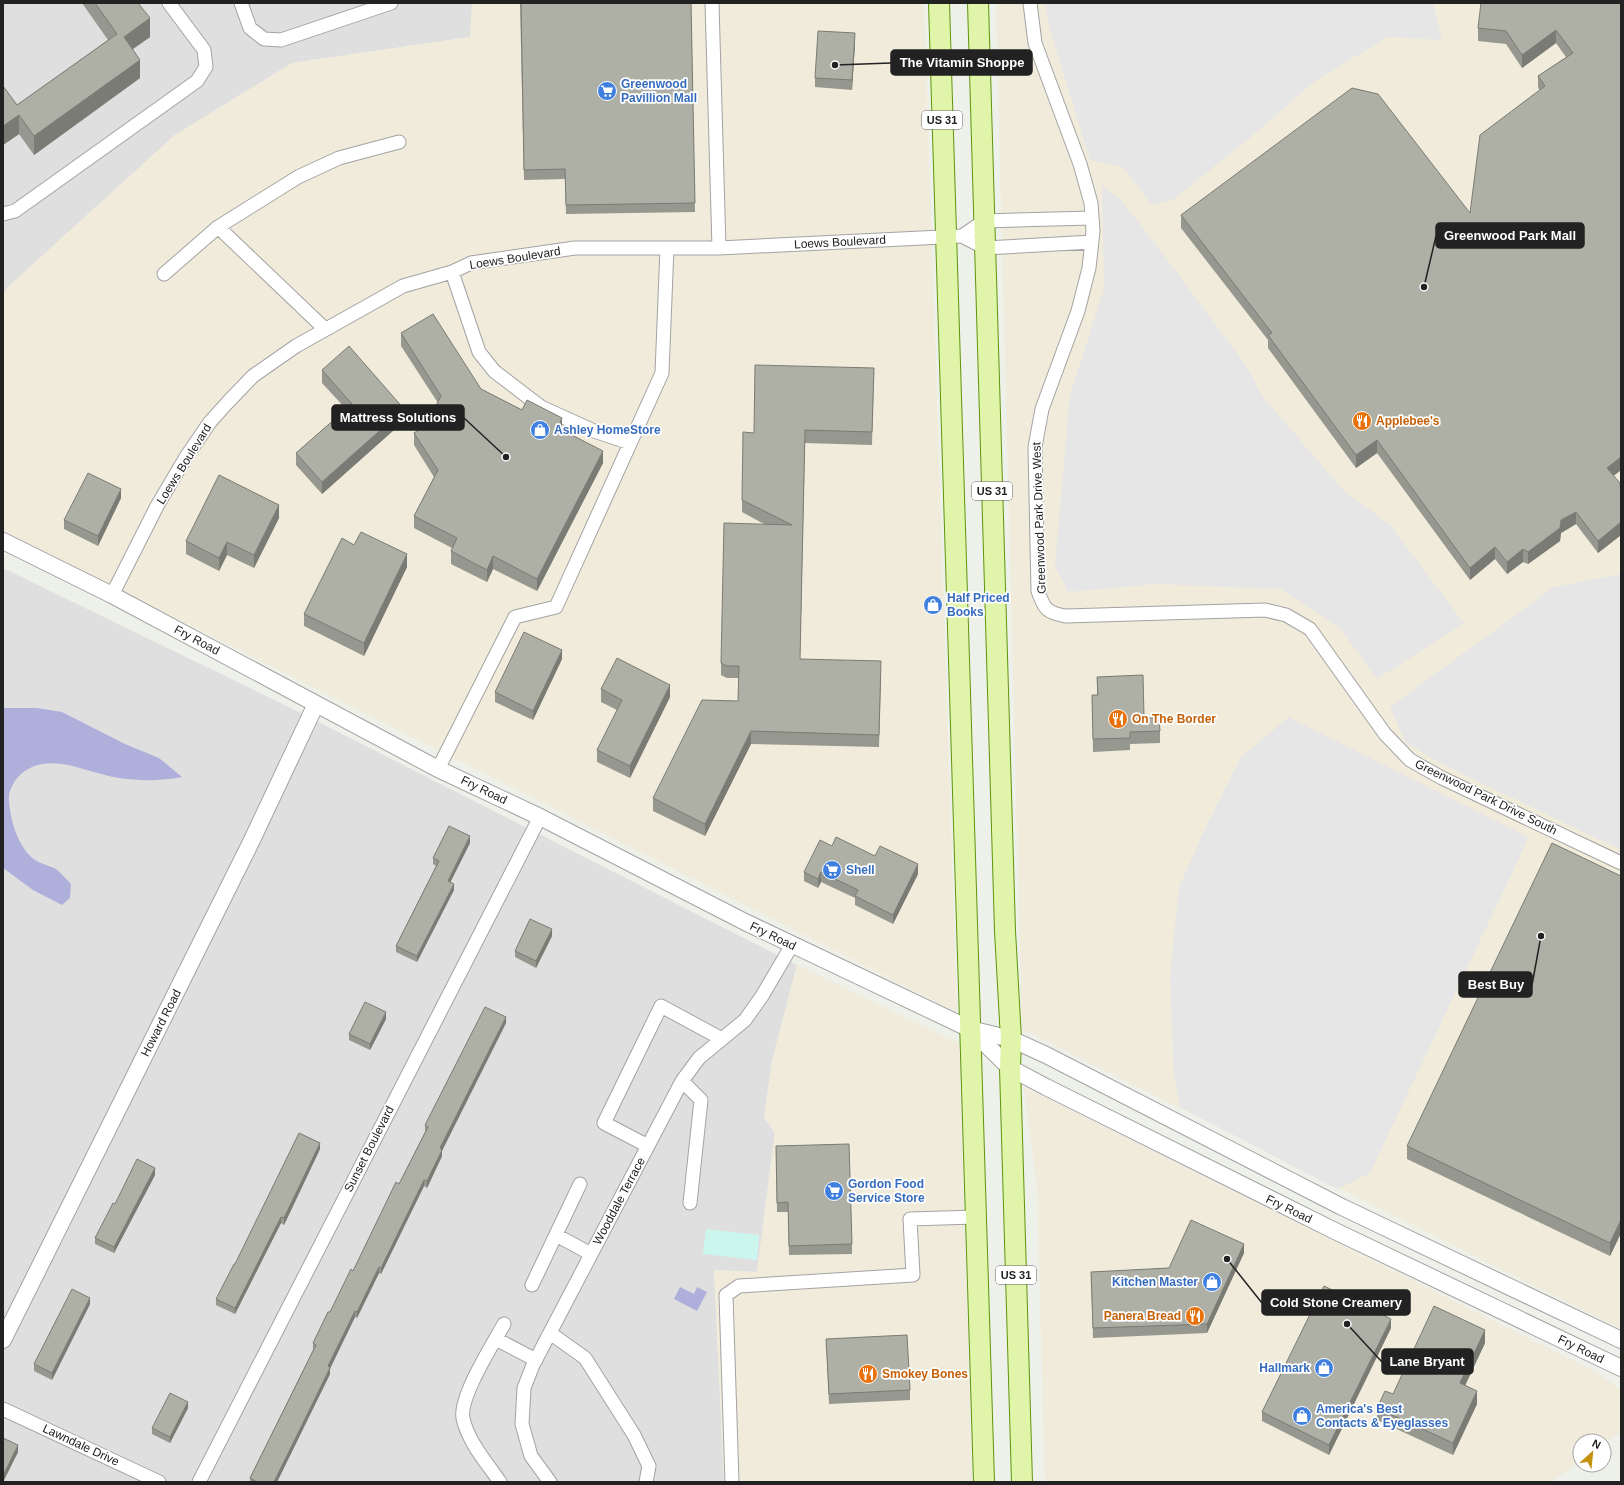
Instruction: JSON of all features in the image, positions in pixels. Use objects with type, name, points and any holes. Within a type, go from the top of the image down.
[{"type":"main road","name":"US 31","points":[[939,3],[954,237],[970,1029],[984,1482]]},
{"type":"main road","name":"US 31","points":[[978,3],[1005,947],[1011,1039],[1010,1068],[1022,1482]]},
{"type":"street","points":[[3,214],[15,211],[197,81],[206,67],[204,50],[168,3]]},
{"type":"street","points":[[241,3],[250,28],[264,39],[281,40],[391,3]]},
{"type":"street","points":[[712,3],[719,248]]},
{"type":"street","name":"Greenwood Park Drive West","points":[[1030,3],[1035,43],[1080,164],[1091,202],[1092,218],[1092,242],[1089,268],[1078,311],[1042,409],[1035,447],[1038,591],[1044,607],[1055,614],[1066,616],[1265,610],[1279,612],[1300,621],[1310,629],[1367,710]]},
{"type":"street","points":[[164,274],[218,227],[298,178],[339,158],[399,142]]},
{"type":"street","points":[[954,237],[984,221],[1092,218]]},
{"type":"street","points":[[218,227],[325,329]]},
{"type":"street","points":[[954,237],[985,248],[1092,242]]},
{"type":"street","name":"Loews Boulevard","points":[[112,595],[157,506],[186,457],[210,422],[253,376],[296,346],[403,286],[452,272],[471,263],[575,248],[719,248],[954,237]]},
{"type":"street","points":[[438,768],[515,617],[556,607],[662,373],[667,248]]},
{"type":"street","points":[[452,272],[479,352],[494,371],[541,407],[594,431],[630,443]]},
{"type":"street","name":"Fry Road","points":[[3,541],[112,595],[438,768],[540,817],[792,945],[970,1029],[1011,1039],[1342,1206],[1621,1340]]},
{"type":"street","name":"Howard Road","points":[[3,1340],[251,842],[316,704]]},
{"type":"street","name":"Greenwood Park Drive South","points":[[1367,710],[1398,749],[1410,760],[1621,862]]},
{"type":"street","name":"Sunset Boulevard","points":[[198,1482],[540,817]]},
{"type":"street","name":"Wooddale Terrace","points":[[550,1482],[531,1456],[522,1424],[524,1388],[536,1360],[682,1081],[699,1058],[745,1020],[762,996],[792,945]]},
{"type":"street","points":[[648,1146],[604,1123],[661,1006],[722,1039]]},
{"type":"street","name":"Fry Road","points":[[970,1029],[1010,1068],[1335,1231],[1621,1368]]},
{"type":"street","points":[[682,1081],[701,1100],[690,1203]]},
{"type":"street","points":[[532,1285],[580,1184]]},
{"type":"street","points":[[732,1482],[726,1295],[739,1286],[913,1275],[910,1219],[976,1217]]},
{"type":"street","points":[[556,1235],[591,1254]]},
{"type":"street","points":[[500,1482],[472,1441],[463,1418],[468,1392],[504,1324]]},
{"type":"street","points":[[550,1333],[585,1358],[634,1435],[649,1466],[646,1482]]},
{"type":"street","points":[[496,1339],[536,1360]]},
{"type":"street","name":"Lawndale Drive","points":[[3,1409],[159,1482]]},
{"type":"shaded area","points":[[3,3],[472,3],[471,37],[292,63],[175,135],[9,286],[3,295]]},
{"type":"shaded area","points":[[472,3],[924,3],[957,1012],[3,531],[3,295],[9,286],[175,135],[292,63],[470,37]]},
{"type":"shaded area","points":[[996,3],[1621,3],[1621,1329],[1022,1029]]},
{"type":"shaded area","points":[[1045,3],[1433,3],[1442,40],[1388,37],[1316,80],[1258,131],[1174,199],[1152,205],[1123,167],[1090,160],[1050,29]]},
{"type":"shaded area","points":[[1102,186],[1121,200],[1167,259],[1249,370],[1262,396],[1344,491],[1390,525],[1464,623],[1377,679],[1340,628],[1281,589],[1156,584],[1068,592],[1055,566],[1070,395],[1104,289]]},
{"type":"shaded area","points":[[3,568],[291,708],[797,965],[772,1061],[764,1117],[775,1133],[757,1272],[714,1270],[724,1482],[3,1482]]},
{"type":"shaded area","points":[[1621,574],[1621,850],[1442,764],[1406,743],[1390,707],[1554,587]]},
{"type":"shaded area","points":[[3,708],[37,708],[62,712],[125,744],[159,758],[182,777],[158,780],[127,779],[53,763],[41,764],[29,769],[18,777],[11,789],[9,799],[11,817],[18,839],[33,859],[56,869],[71,884],[70,898],[62,905],[33,890],[3,868]]},
{"type":"shaded area","points":[[1289,717],[1529,837],[1370,1173],[1337,1189],[1180,1107],[1174,1075],[1170,976],[1179,888],[1202,835],[1241,757]]},
{"type":"shaded area","points":[[797,965],[959,1043],[972,1482],[724,1482],[714,1270],[757,1272],[775,1133],[764,1117],[772,1061]]},
{"type":"shaded area","points":[[1024,1087],[1598,1373],[1621,1390],[1621,1432],[1612,1438],[1612,1433],[1572,1433],[1572,1467],[1551,1482],[1045,1482],[1037,1187]]},
{"type":"shaded area","points":[[706,1229],[759,1235],[757,1260],[703,1254]]},
{"type":"shaded area","points":[[680,1287],[694,1294],[697,1287],[707,1292],[697,1311],[674,1299]]},
{"type":"building","points":[[95,3],[138,3],[150,18],[124,37],[140,60],[34,136],[19,115],[3,126],[3,86],[17,105],[117,34]]},
{"type":"building","name":"Greenwood Pavillion Mall","points":[[521,3],[691,3],[695,203],[566,205],[565,169],[524,170]]},
{"type":"building","points":[[1481,3],[1621,3],[1621,457],[1607,468],[1620,483],[1621,522],[1598,541],[1576,512],[1561,520],[1560,528],[1528,552],[1523,549],[1507,562],[1495,547],[1470,568],[1377,440],[1356,455],[1268,335],[1272,333],[1181,215],[1352,88],[1378,94],[1470,213],[1480,135],[1545,86],[1538,76],[1573,53],[1556,30],[1522,55],[1506,31],[1478,28]]},
{"type":"building","points":[[818,31],[855,33],[852,80],[815,78]]},
{"type":"building","points":[[433,314],[481,389],[522,410],[527,400],[562,418],[558,428],[603,451],[537,579],[493,556],[487,570],[451,551],[457,538],[414,516],[438,470],[414,433],[426,425],[441,396],[401,333]]},
{"type":"building","points":[[349,346],[404,409],[322,482],[296,453],[352,404],[322,370]]},
{"type":"building","points":[[755,365],[874,368],[872,432],[805,430],[800,659],[881,661],[879,735],[751,731],[705,824],[653,798],[702,700],[738,701],[739,666],[727,666],[721,663],[724,523],[792,525],[742,500],[743,432],[754,433]]},
{"type":"building","points":[[88,473],[121,489],[98,536],[64,520]]},
{"type":"building","points":[[219,475],[279,505],[254,555],[227,542],[219,558],[186,541]]},
{"type":"building","points":[[361,532],[407,554],[364,643],[304,614],[342,538],[354,545]]},
{"type":"building","points":[[524,632],[562,650],[533,711],[495,692]]},
{"type":"building","points":[[617,658],[670,685],[630,766],[597,750],[622,700],[601,689]]},
{"type":"building","name":"On The Border","points":[[1143,675],[1144,718],[1159,718],[1160,731],[1130,732],[1130,738],[1093,739],[1092,695],[1098,695],[1097,677]]},
{"type":"building","points":[[449,826],[470,836],[448,881],[454,884],[417,956],[396,946],[439,861],[433,858]]},
{"type":"building","points":[[836,837],[875,856],[880,846],[918,864],[893,915],[855,896],[858,890],[821,872],[818,879],[804,872],[820,840],[832,846]]},
{"type":"building","points":[[1552,843],[1621,876],[1621,1220],[1610,1243],[1407,1146]]},
{"type":"building","points":[[530,919],[552,929],[536,961],[515,951]]},
{"type":"building","points":[[365,1002],[386,1012],[370,1044],[349,1034]]},
{"type":"building","points":[[485,1007],[506,1017],[440,1148],[442,1150],[427,1181],[424,1180],[381,1268],[379,1267],[357,1312],[355,1311],[328,1366],[330,1368],[274,1482],[257,1482],[250,1478],[316,1345],[313,1343],[351,1269],[353,1271],[396,1182],[399,1184],[428,1127],[425,1125]]},
{"type":"building","points":[[299,1133],[320,1143],[284,1218],[281,1217],[235,1308],[216,1299],[235,1264]]},
{"type":"building","points":[[849,1144],[852,1244],[789,1246],[788,1202],[777,1203],[776,1146]]},
{"type":"building","points":[[137,1159],[155,1168],[114,1247],[95,1238],[113,1203],[115,1204]]},
{"type":"building","points":[[1191,1220],[1244,1244],[1207,1324],[1093,1328],[1091,1272],[1169,1268]]},
{"type":"building","points":[[1324,1286],[1391,1319],[1329,1445],[1262,1412]]},
{"type":"building","points":[[72,1289],[90,1298],[52,1373],[34,1364]]},
{"type":"building","points":[[1434,1306],[1485,1330],[1460,1383],[1477,1391],[1453,1443],[1377,1408],[1385,1391],[1393,1394]]},
{"type":"building","name":"Smokey Bones","points":[[907,1335],[910,1390],[829,1394],[826,1339]]},
{"type":"building","points":[[170,1393],[188,1402],[170,1437],[152,1428]]},
{"type":"building","points":[[3,1438],[18,1445],[4,1474],[3,1473]]},
{"type":"place","name":"The Vitamin Shoppe","points":[[835,65]]},
{"type":"place","name":"Greenwood Pavillion Mall","points":[[607,91]]},
{"type":"place","name":"Greenwood Park Mall","points":[[1424,287]]},
{"type":"place","name":"Applebee's","points":[[1362,421]]},
{"type":"place","name":"Ashley HomeStore","points":[[540,430]]},
{"type":"place","name":"Mattress Solutions","points":[[506,457]]},
{"type":"place","name":"Half Priced Books","points":[[933,605]]},
{"type":"place","name":"On The Border","points":[[1118,719]]},
{"type":"place","name":"Shell","points":[[832,870]]},
{"type":"place","name":"Best Buy","points":[[1541,936]]},
{"type":"place","name":"Gordon Food Service Store","points":[[834,1191]]},
{"type":"place","name":"Cold Stone Creamery","points":[[1227,1259]]},
{"type":"place","name":"Kitchen Master","points":[[1212,1282]]},
{"type":"place","name":"Panera Bread","points":[[1195,1316]]},
{"type":"place","name":"Lane Bryant","points":[[1347,1324]]},
{"type":"place","name":"Hallmark","points":[[1324,1368]]},
{"type":"place","name":"Smokey Bones","points":[[868,1374]]},
{"type":"place","name":"America's Best Contacts & Eyeglasses","points":[[1302,1416]]}]
